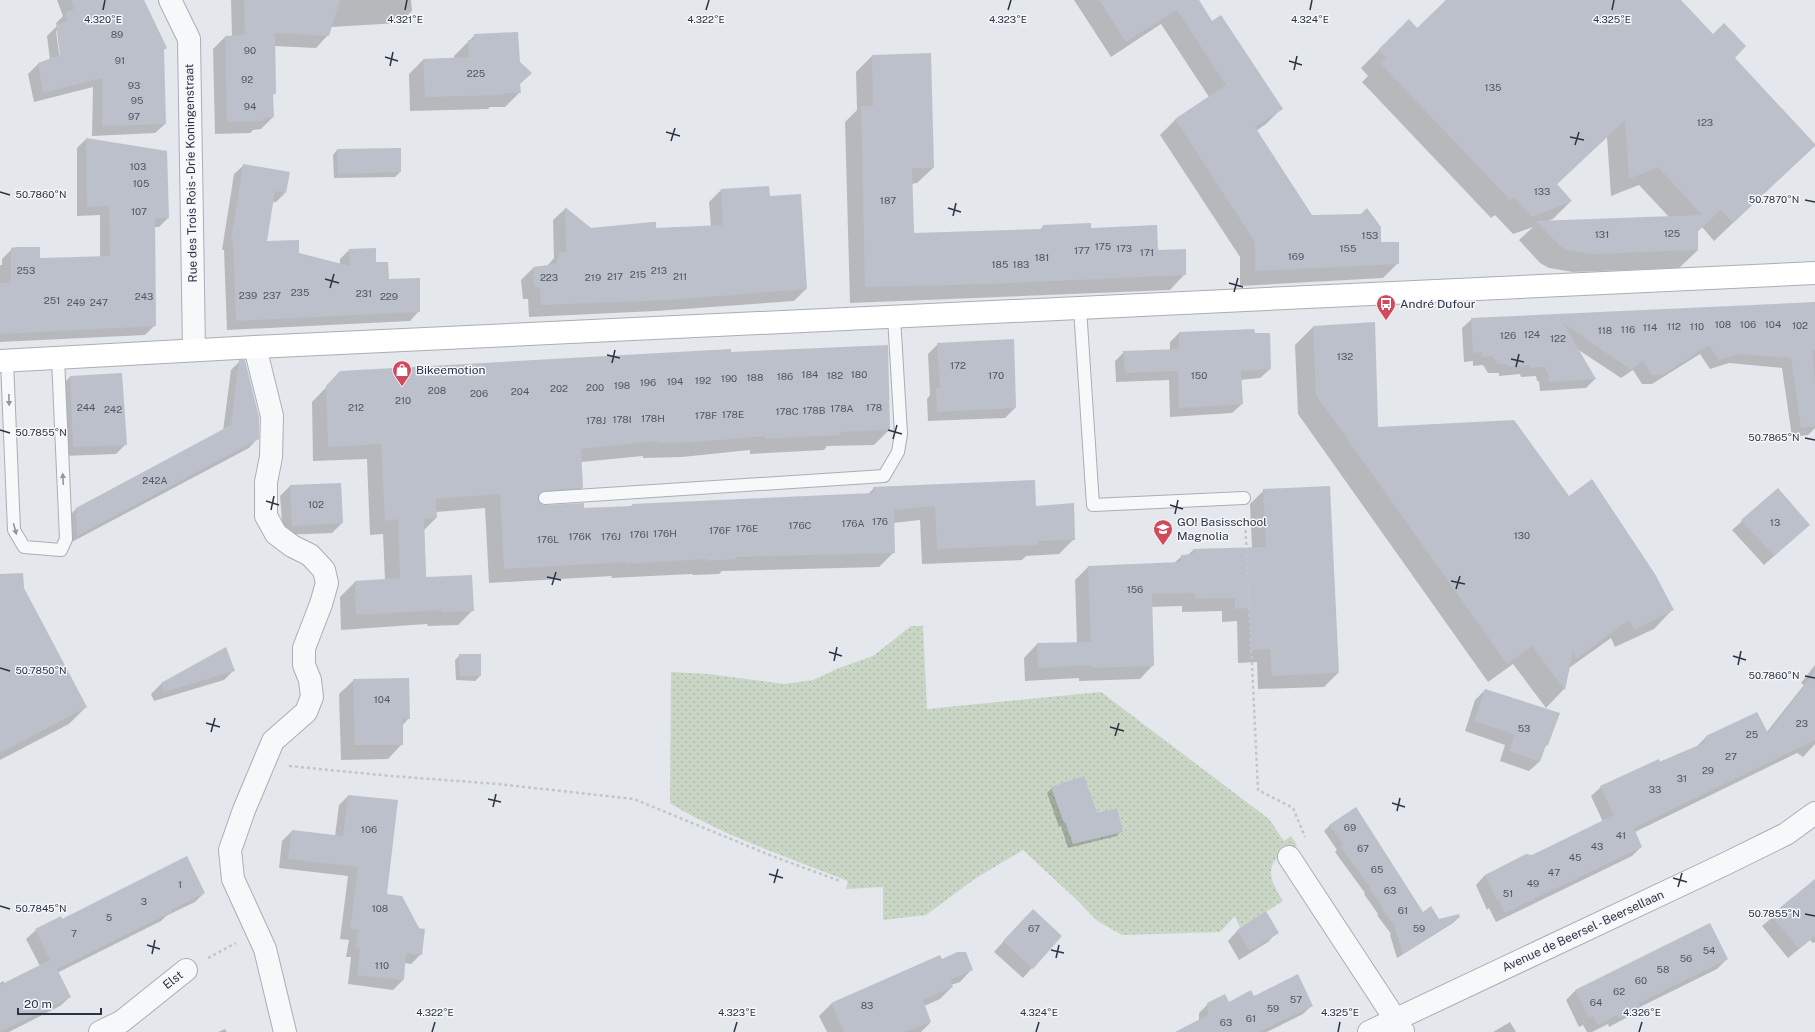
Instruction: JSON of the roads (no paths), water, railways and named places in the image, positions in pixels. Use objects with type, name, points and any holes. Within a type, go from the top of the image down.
[{"type":"main road","points":[[4,361],[255,346],[1815,274]]},
{"type":"street","name":"Rue des Trois Rois - Drie Koningenstraat","points":[[170,0],[189,39],[194,350]]},
{"type":"street","points":[[255,346],[272,416],[270,457],[266,482],[266,516],[276,534],[292,546],[310,555],[324,570],[327,583],[321,604],[304,648],[304,665],[310,680],[312,697],[306,712],[273,741],[244,810],[230,850],[233,879],[265,950],[285,1032]]},
{"type":"street","name":"Avenue de Beersel - Beersellaan","points":[[1369,1032],[1400,1026],[1786,834],[1815,813]]},
{"type":"street","points":[[1289,857],[1400,1026]]},
{"type":"street","name":"Elst","points":[[100,1032],[120,1022],[186,970]]},
{"type":"lane","points":[[1080,308],[1093,505],[1244,498]]},
{"type":"lane","points":[[545,498],[884,476],[898,452],[901,434],[894,317]]},
{"type":"lane","points":[[4,361],[14,530],[24,547],[61,550],[66,538],[58,358]]},
{"type":"place","name":"André Dufour","points":[[1386,321]]},
{"type":"place","name":"Bikeemotion","points":[[402,387]]},
{"type":"place","name":"GO! Basisschool Magnolia","points":[[1163,546]]}]
